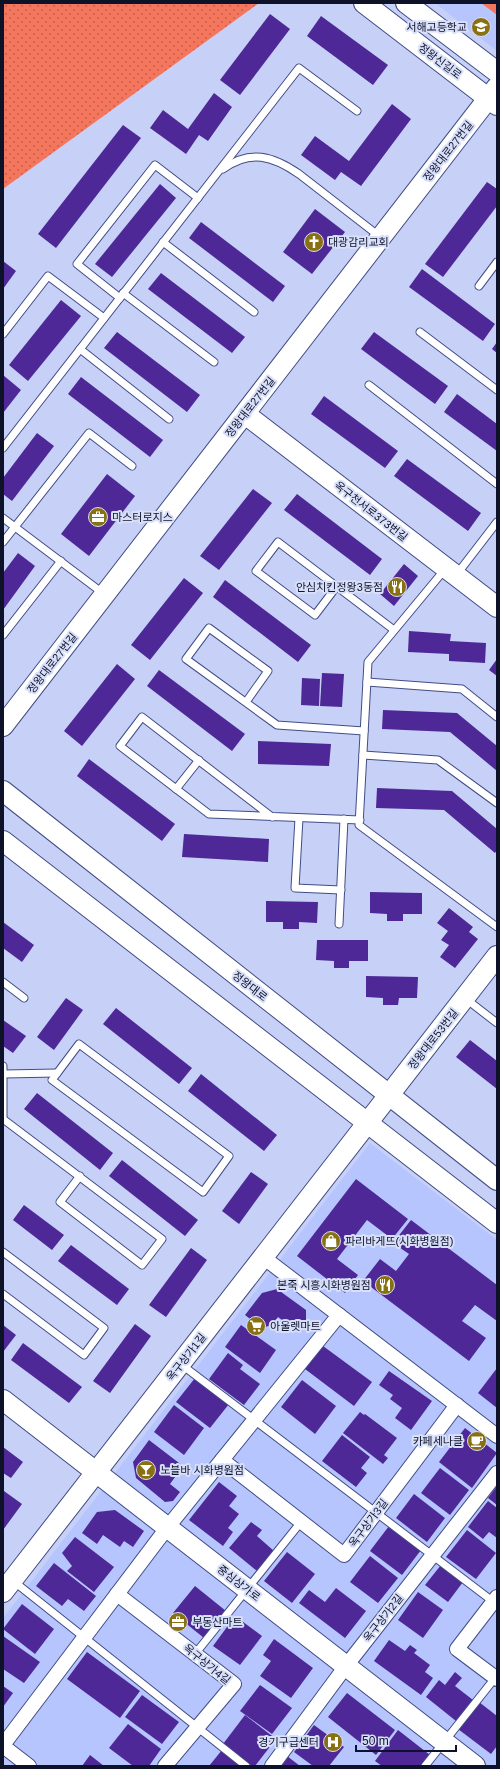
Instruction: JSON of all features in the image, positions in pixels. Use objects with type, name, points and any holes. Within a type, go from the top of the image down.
[{"type":"street","name":"정왕신길로","points":[[364,3],[494,97]]},
{"type":"street","points":[[406,3],[497,72]]},
{"type":"street","name":"정왕대로27번길","points":[[3,726],[381,238],[494,97]]},
{"type":"street","name":"옥구천서로373번길","points":[[245,414],[497,607]]},
{"type":"street","name":"정왕대로","points":[[3,791],[497,1180]]},
{"type":"street","points":[[3,841],[497,1223]]},
{"type":"street","name":"정왕대로53번길","points":[[368,1122],[497,956]]},
{"type":"street","name":"옥구상가1길","points":[[8,1586],[368,1122]]},
{"type":"street","points":[[263,1257],[497,1436]]},
{"type":"street","points":[[28,1766],[3,1746],[167,1528],[339,1315]]},
{"type":"street","name":"중심상가로","points":[[3,1400],[475,1766]]},
{"type":"street","name":"옥구상가3길","points":[[222,1460],[344,1555],[457,1405]]},
{"type":"street","name":"옥구상가2길","points":[[272,1766],[346,1666],[497,1473]]},
{"type":"street","name":"옥구상가4길","points":[[117,1594],[234,1684],[165,1766]]},
{"type":"street","points":[[496,1601],[457,1649],[496,1679]]},
{"type":"lane","points":[[3,448],[299,68],[357,111]]},
{"type":"lane","points":[[216,174],[229,164],[243,159],[256,156],[271,158],[286,164],[381,238]]},
{"type":"lane","points":[[198,198],[155,165],[77,264],[214,362]]},
{"type":"lane","points":[[163,242],[254,312]]},
{"type":"lane","points":[[479,286],[497,262]]},
{"type":"lane","points":[[3,334],[48,276],[104,318]]},
{"type":"lane","points":[[420,332],[497,390]]},
{"type":"lane","points":[[80,349],[169,420]]},
{"type":"lane","points":[[368,385],[497,484]]},
{"type":"lane","points":[[3,542],[88,433],[132,466]]},
{"type":"lane","points":[[3,518],[105,594]]},
{"type":"lane","points":[[497,522],[451,572],[394,630],[368,662],[360,820],[360,825],[497,927]]},
{"type":"lane","points":[[337,586],[315,615],[256,571],[278,542],[337,586],[394,630]]},
{"type":"lane","points":[[3,635],[61,561]]},
{"type":"lane","points":[[246,702],[268,671],[209,628],[186,659],[277,725],[364,731]]},
{"type":"lane","points":[[367,682],[462,689],[497,716]]},
{"type":"lane","points":[[272,817],[142,717],[120,746],[209,814],[272,817],[360,820]]},
{"type":"lane","points":[[363,755],[438,760],[497,803]]},
{"type":"lane","points":[[176,789],[199,760]]},
{"type":"lane","points":[[299,818],[295,888],[341,890]]},
{"type":"lane","points":[[339,924],[344,819]]},
{"type":"lane","points":[[3,982],[24,998]]},
{"type":"lane","points":[[464,998],[497,1023]]},
{"type":"lane","points":[[79,1044],[230,1156],[202,1192],[52,1080],[58,1073],[79,1044]]},
{"type":"lane","points":[[58,1073],[3,1070],[3,1118],[80,1176],[162,1239],[142,1264],[60,1202],[80,1176]]},
{"type":"lane","points":[[3,1252],[104,1328],[84,1355],[3,1294]]},
{"type":"lane","points":[[180,1364],[432,1555],[496,1601]]},
{"type":"lane","points":[[195,1654],[301,1522]]},
{"type":"lane","points":[[8,1586],[85,1636],[246,1766]]},
{"type":"lane","points":[[425,1766],[496,1679]]},
{"type":"shaded area","points":[[3,3],[259,3],[3,189]]},
{"type":"shaded area","name":"서해고등학교","points":[[435,3],[497,3],[497,51]]},
{"type":"shaded area","points":[[481,3],[497,3],[497,15]]},
{"type":"shaded area","points":[[370,1143],[497,1240],[497,1766],[3,1766],[3,1618]]},
{"type":"building","points":[[270,14],[290,29],[240,95],[220,80]]},
{"type":"building","points":[[321,16],[388,65],[373,85],[307,36]]},
{"type":"building","points":[[214,93],[232,107],[208,141],[199,135],[186,154],[150,128],[163,110],[188,129]]},
{"type":"building","points":[[392,104],[411,119],[361,186],[341,172],[335,180],[301,155],[315,136],[349,161]]},
{"type":"building","points":[[123,125],[141,138],[56,248],[38,234]]},
{"type":"building","points":[[487,182],[497,189],[497,206],[443,277],[425,264]]},
{"type":"building","points":[[160,184],[176,198],[112,277],[95,264]]},
{"type":"building","name":"대광감리교회","points":[[315,209],[345,232],[312,274],[283,252]]},
{"type":"building","points":[[201,222],[285,286],[273,302],[189,238]]},
{"type":"building","points":[[3,261],[16,271],[3,289]]},
{"type":"building","points":[[422,269],[495,324],[483,341],[409,287]]},
{"type":"building","points":[[161,273],[245,337],[232,353],[148,289]]},
{"type":"building","points":[[61,300],[81,316],[28,381],[9,365]]},
{"type":"building","points":[[117,332],[200,395],[187,412],[104,348]]},
{"type":"building","points":[[374,332],[448,386],[435,404],[361,349]]},
{"type":"building","points":[[497,342],[497,353],[492,349]]},
{"type":"building","points":[[3,375],[21,390],[3,413]]},
{"type":"building","points":[[81,377],[163,440],[150,457],[68,394]]},
{"type":"building","points":[[457,394],[497,424],[497,451],[444,412]]},
{"type":"building","points":[[324,396],[398,451],[385,468],[311,414]]},
{"type":"building","points":[[37,433],[54,446],[12,501],[3,494],[3,478]]},
{"type":"building","points":[[407,459],[481,513],[468,531],[394,476]]},
{"type":"building","points":[[107,474],[135,496],[89,556],[61,534]]},
{"type":"building","points":[[253,489],[272,503],[219,570],[200,556]]},
{"type":"building","points":[[297,494],[382,559],[370,575],[284,510]]},
{"type":"building","points":[[18,553],[35,566],[3,610],[3,573]]},
{"type":"building","points":[[404,564],[418,576],[394,606],[380,594]]},
{"type":"building","points":[[184,578],[203,593],[150,660],[131,645]]},
{"type":"building","points":[[225,580],[311,645],[298,662],[213,597]]},
{"type":"building","points":[[409,631],[451,634],[450,641],[486,643],[485,663],[449,661],[449,654],[408,652]]},
{"type":"building","points":[[497,659],[497,676],[489,670]]},
{"type":"building","points":[[117,664],[135,679],[82,746],[64,731]]},
{"type":"building","points":[[159,670],[245,734],[232,751],[147,686]]},
{"type":"building","points":[[322,673],[344,674],[342,707],[320,706]]},
{"type":"building","points":[[302,678],[320,679],[319,706],[301,705]]},
{"type":"building","points":[[383,710],[457,713],[497,746],[497,771],[450,732],[382,729]]},
{"type":"building","points":[[258,741],[331,744],[329,766],[258,764]]},
{"type":"building","points":[[89,759],[175,824],[162,841],[77,776]]},
{"type":"building","points":[[377,788],[452,791],[497,829],[497,850],[495,853],[444,810],[376,808]]},
{"type":"building","points":[[184,834],[269,839],[268,862],[182,857]]},
{"type":"building","points":[[370,892],[422,893],[422,914],[403,914],[403,921],[387,921],[387,914],[370,913]]},
{"type":"building","points":[[266,901],[318,902],[317,923],[299,922],[299,929],[283,929],[283,922],[266,922]]},
{"type":"building","points":[[449,908],[473,927],[469,932],[478,939],[455,968],[440,957],[449,945],[441,940],[448,931],[437,923]]},
{"type":"building","points":[[3,922],[34,945],[22,962],[3,948]]},
{"type":"building","points":[[317,940],[368,940],[368,961],[349,961],[349,968],[334,968],[334,961],[316,960]]},
{"type":"building","points":[[366,976],[418,977],[417,998],[399,998],[398,1005],[383,1005],[383,998],[366,997]]},
{"type":"building","points":[[66,998],[83,1010],[54,1050],[37,1037]]},
{"type":"building","points":[[116,1008],[192,1068],[179,1084],[103,1024]]},
{"type":"building","points":[[3,1020],[26,1036],[13,1053],[3,1046]]},
{"type":"building","points":[[470,1040],[497,1061],[497,1089],[456,1057]]},
{"type":"building","points":[[201,1074],[277,1135],[264,1151],[188,1091]]},
{"type":"building","points":[[37,1093],[113,1153],[100,1170],[24,1109]]},
{"type":"building","points":[[122,1160],[198,1220],[185,1236],[109,1176]]},
{"type":"building","points":[[251,1172],[268,1184],[239,1224],[222,1211]]},
{"type":"building","points":[[356,1179],[408,1219],[392,1239],[367,1220],[337,1259],[358,1275],[345,1293],[297,1256]]},
{"type":"building","points":[[24,1205],[64,1235],[52,1250],[13,1220]]},
{"type":"building","points":[[411,1220],[497,1285],[497,1321],[475,1305],[462,1321],[486,1338],[469,1361],[363,1281],[380,1259],[396,1271],[409,1254],[393,1243]]},
{"type":"building","points":[[71,1245],[129,1289],[117,1305],[58,1261]]},
{"type":"building","points":[[191,1248],[207,1260],[166,1317],[149,1305]]},
{"type":"building","points":[[277,1289],[306,1310],[306,1322],[298,1332],[278,1317],[272,1325],[262,1328],[245,1315],[262,1293]]},
{"type":"building","points":[[135,1324],[151,1336],[110,1393],[93,1381]]},
{"type":"building","points":[[3,1325],[16,1335],[3,1352]]},
{"type":"building","points":[[241,1325],[276,1350],[260,1373],[225,1347]]},
{"type":"building","points":[[23,1343],[82,1387],[69,1403],[11,1360]]},
{"type":"building","points":[[323,1346],[372,1382],[354,1406],[305,1369]]},
{"type":"building","points":[[228,1353],[243,1365],[240,1369],[260,1384],[244,1405],[209,1379]]},
{"type":"building","points":[[497,1368],[497,1408],[478,1393]]},
{"type":"building","points":[[389,1371],[432,1401],[411,1430],[395,1418],[402,1408],[390,1399],[393,1395],[379,1385]]},
{"type":"building","points":[[195,1378],[229,1404],[210,1428],[176,1402]]},
{"type":"building","points":[[302,1380],[336,1406],[315,1434],[281,1407]]},
{"type":"building","points":[[174,1405],[204,1428],[184,1455],[154,1432]]},
{"type":"building","points":[[360,1412],[364,1415],[365,1414],[397,1438],[384,1455],[388,1458],[383,1464],[343,1433]]},
{"type":"building","points":[[465,1428],[497,1453],[472,1488],[439,1462]]},
{"type":"building","points":[[342,1435],[370,1457],[361,1468],[367,1473],[356,1487],[322,1461]]},
{"type":"building","points":[[149,1440],[183,1466],[170,1484],[180,1492],[173,1501],[165,1502],[136,1478],[133,1462]]},
{"type":"building","points":[[3,1447],[23,1462],[11,1478],[3,1473]]},
{"type":"building","points":[[440,1468],[469,1490],[450,1515],[421,1493]]},
{"type":"building","points":[[219,1482],[237,1496],[229,1506],[239,1514],[228,1528],[233,1532],[223,1546],[189,1520]]},
{"type":"building","points":[[497,1486],[497,1505],[488,1498]]},
{"type":"building","points":[[4,1491],[22,1504],[3,1530],[3,1493]]},
{"type":"building","points":[[414,1494],[445,1518],[427,1542],[396,1518]]},
{"type":"building","points":[[488,1501],[497,1508],[497,1538],[489,1532],[483,1539],[468,1527]]},
{"type":"building","points":[[115,1510],[144,1531],[133,1547],[124,1541],[120,1547],[103,1535],[97,1544],[82,1533],[97,1512]]},
{"type":"building","points":[[251,1522],[262,1530],[257,1536],[274,1551],[257,1571],[229,1548]]},
{"type":"building","points":[[389,1526],[421,1550],[402,1575],[370,1551]]},
{"type":"building","points":[[467,1530],[496,1553],[476,1579],[446,1557]]},
{"type":"building","points":[[75,1537],[114,1567],[94,1592],[67,1571],[72,1566],[62,1553]]},
{"type":"building","points":[[287,1552],[315,1574],[292,1603],[264,1581]]},
{"type":"building","points":[[370,1556],[398,1578],[378,1603],[350,1582]]},
{"type":"building","points":[[54,1563],[96,1596],[84,1611],[68,1599],[62,1606],[36,1586]]},
{"type":"building","points":[[441,1565],[463,1582],[448,1602],[425,1585]]},
{"type":"building","points":[[195,1586],[226,1611],[204,1638],[173,1613]]},
{"type":"building","points":[[336,1588],[366,1611],[345,1638],[299,1603],[309,1590],[325,1602]]},
{"type":"building","points":[[418,1592],[443,1610],[423,1638],[398,1620]]},
{"type":"building","points":[[22,1604],[54,1629],[35,1654],[3,1629]]},
{"type":"building","points":[[235,1616],[262,1636],[240,1665],[213,1646]]},
{"type":"building","points":[[3,1636],[40,1662],[24,1683],[3,1669]]},
{"type":"building","points":[[274,1639],[313,1668],[291,1698],[260,1676],[271,1661],[263,1655]]},
{"type":"building","points":[[389,1640],[405,1651],[410,1645],[417,1650],[414,1653],[430,1665],[425,1672],[433,1678],[421,1695],[374,1661]]},
{"type":"building","points":[[87,1652],[140,1691],[120,1718],[67,1679]]},
{"type":"building","points":[[455,1672],[462,1678],[455,1686],[473,1700],[456,1721],[426,1697],[439,1680],[445,1685]]},
{"type":"building","points":[[260,1685],[292,1708],[272,1734],[240,1711]]},
{"type":"building","points":[[3,1686],[13,1693],[3,1707]]},
{"type":"building","points":[[347,1693],[395,1730],[376,1755],[328,1717]]},
{"type":"building","points":[[142,1695],[179,1722],[162,1744],[125,1717]]},
{"type":"building","points":[[479,1702],[497,1716],[497,1746],[491,1754],[458,1729]]},
{"type":"building","points":[[245,1715],[276,1739],[255,1766],[252,1766],[223,1744]]},
{"type":"building","points":[[128,1724],[161,1749],[149,1766],[133,1766],[109,1748]]},
{"type":"building","points":[[314,1725],[344,1747],[329,1766],[313,1766],[294,1752]]},
{"type":"building","points":[[398,1730],[430,1755],[422,1766],[382,1766],[375,1761]]},
{"type":"building","points":[[222,1750],[242,1766],[209,1766]]},
{"type":"building","points":[[90,1755],[104,1766],[82,1766]]},
{"type":"building","points":[[287,1756],[300,1766],[280,1766]]},
{"type":"place","name":"서해고등학교","points":[[481,27]]},
{"type":"place","name":"대광감리교회","points":[[314,242]]},
{"type":"place","name":"마스터로지스","points":[[98,517]]},
{"type":"place","name":"안심치킨정왕3동점","points":[[397,587]]},
{"type":"place","name":"파리바게뜨(시화병원점)","points":[[331,1241]]},
{"type":"place","name":"본죽 시흥시화병원점","points":[[385,1285]]},
{"type":"place","name":"아울렛마트","points":[[256,1326]]},
{"type":"place","name":"카페세나클","points":[[477,1441]]},
{"type":"place","name":"노블바 시화병원점","points":[[146,1470]]},
{"type":"place","name":"부동산마트","points":[[178,1622]]},
{"type":"place","name":"경기구급센터","points":[[333,1742]]}]
